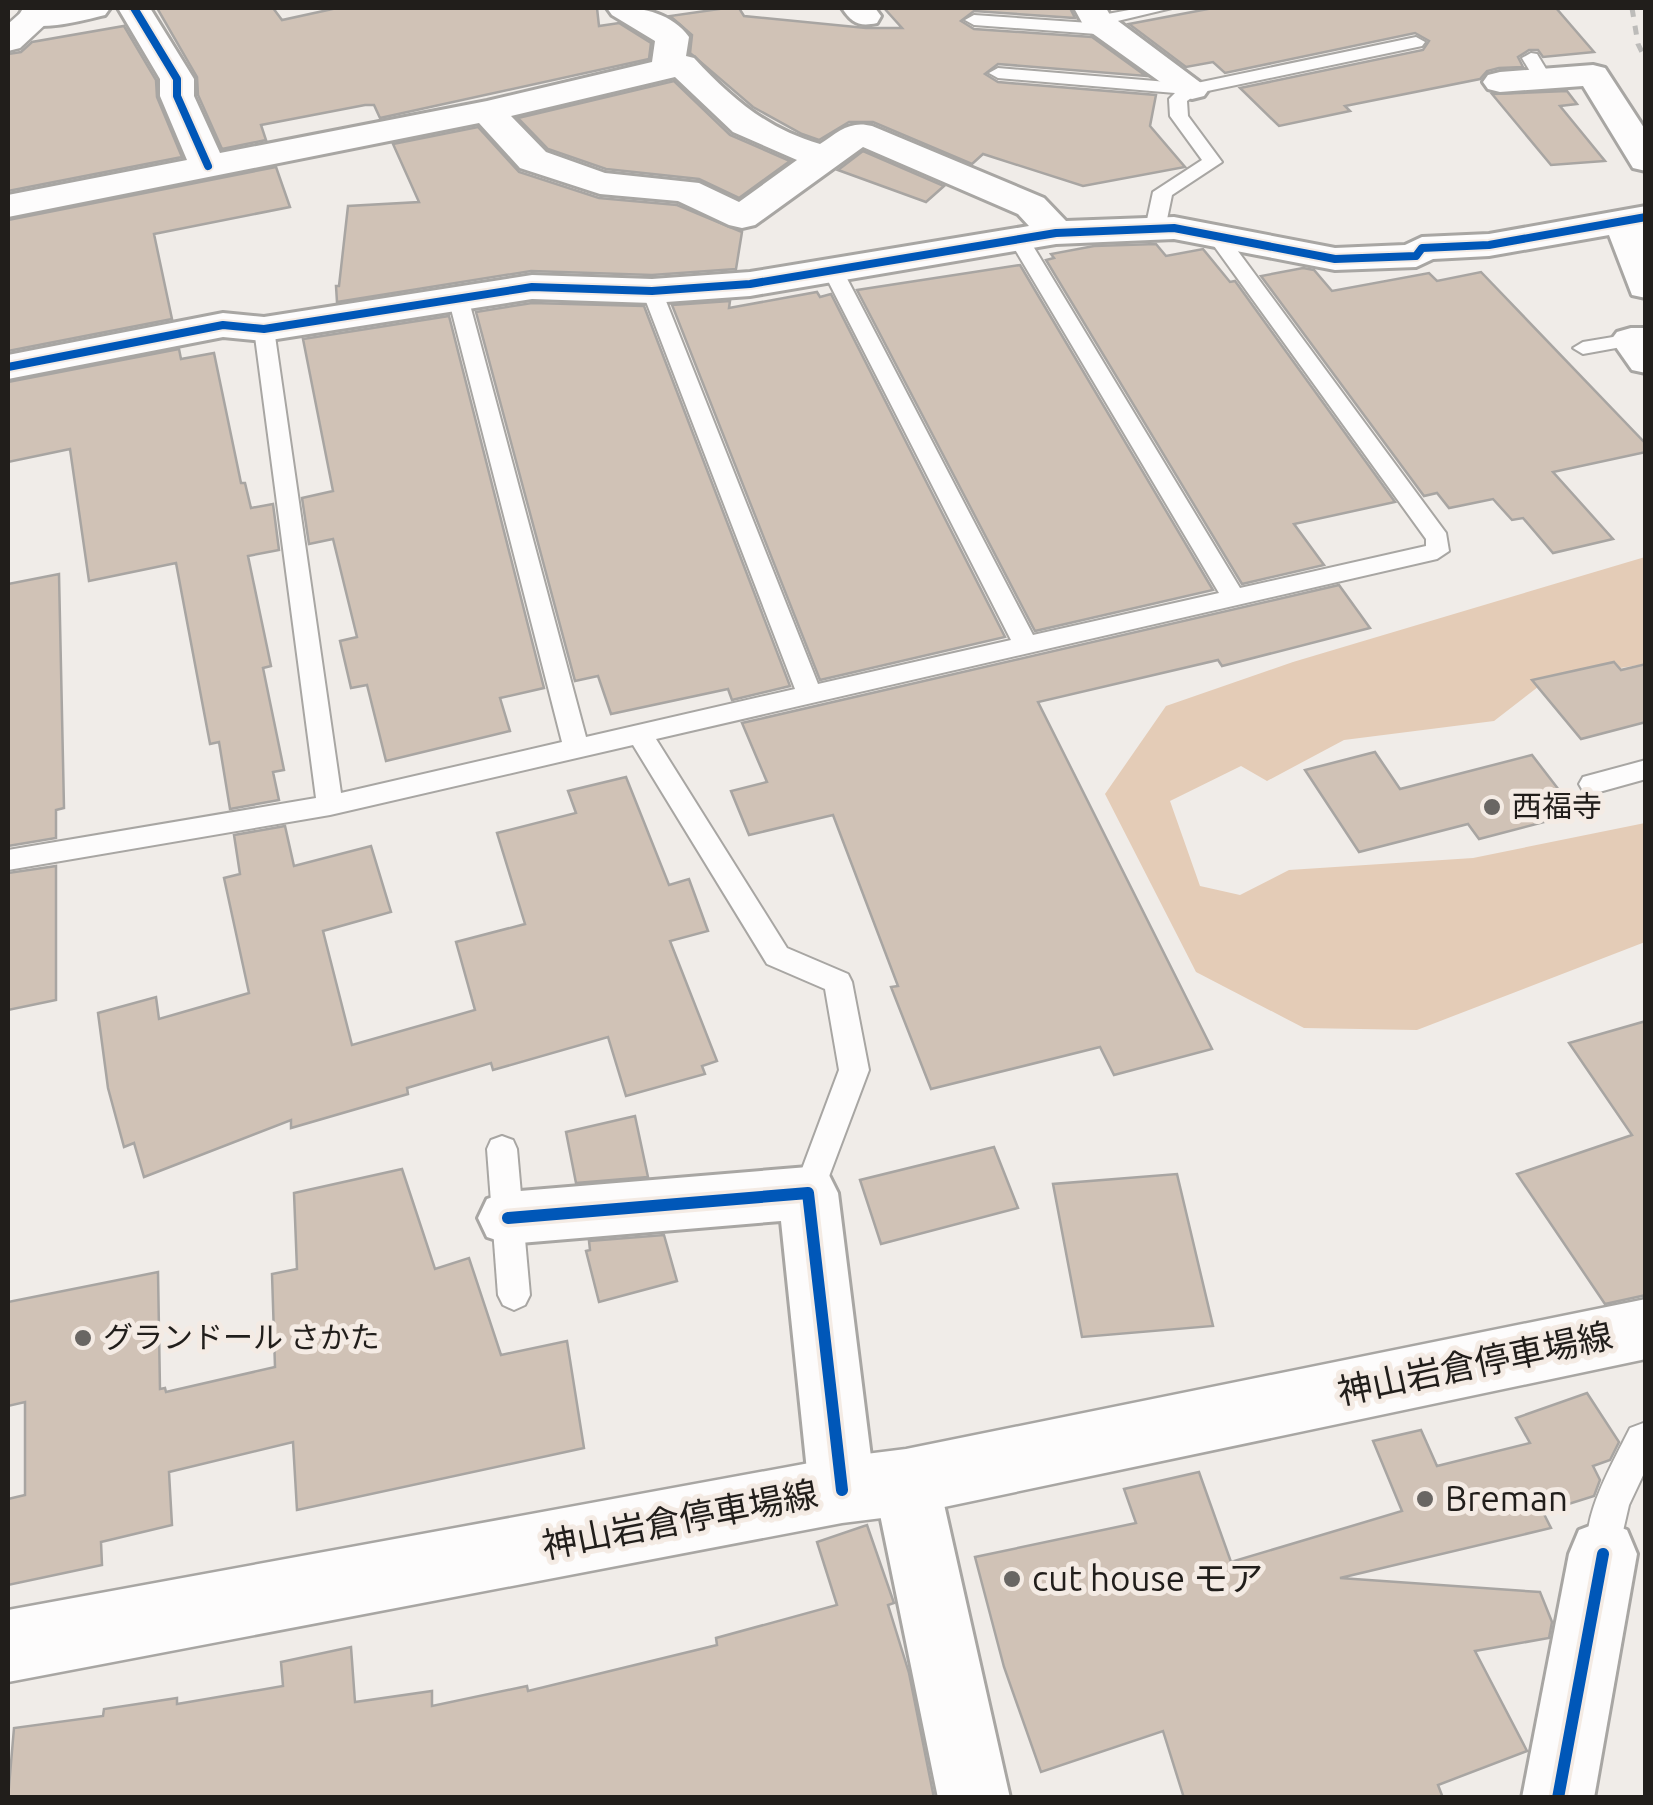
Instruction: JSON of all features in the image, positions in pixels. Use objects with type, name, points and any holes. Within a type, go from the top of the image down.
[{"type":"main road","points":[[8,41],[40,12]]},
{"type":"main road","name":"神山岩倉停車場線","points":[[8,1646],[874,1486],[1646,1329]]},
{"type":"street","points":[[40,12],[94,8]]},
{"type":"street","points":[[134,8],[176,79],[177,96],[208,166]]},
{"type":"street","points":[[623,8],[672,37],[668,68]]},
{"type":"street","points":[[1099,19],[1192,89]]},
{"type":"street","points":[[8,206],[487,111],[682,65],[730,117],[779,144],[825,156]]},
{"type":"street","points":[[1500,82],[1537,68],[1592,75],[1646,160]]},
{"type":"street","points":[[487,111],[533,160],[600,183],[686,192],[742,217],[860,133],[1031,206],[1038,237]]},
{"type":"street","points":[[8,368],[223,325],[264,329],[532,287],[652,290],[750,284],[1038,237],[1154,228],[1174,228],[1335,259],[1416,256],[1422,248],[1489,245],[1634,218],[1646,288]]},
{"type":"street","points":[[508,1218],[808,1193],[874,1486],[974,1798]]},
{"type":"street","points":[[1558,1798],[1603,1554]]},
{"type":"lane","points":[[974,20],[1099,19],[1164,8]]},
{"type":"lane","points":[[998,73],[1192,89],[1416,42]]},
{"type":"lane","points":[[1154,228],[1163,192],[1214,162],[1179,116],[1178,99],[1192,89]]},
{"type":"lane","points":[[1038,237],[1233,598]]},
{"type":"lane","points":[[8,860],[330,805],[1437,550],[1438,538],[1218,239]]},
{"type":"lane","points":[[832,269],[1025,644]]},
{"type":"lane","points":[[652,290],[808,692]]},
{"type":"lane","points":[[459,301],[576,747]]},
{"type":"lane","points":[[264,329],[330,805]]},
{"type":"lane","points":[[1582,348],[1641,347]]},
{"type":"lane","points":[[638,732],[777,956],[838,982],[854,1070],[808,1193]]},
{"type":"lane","points":[[1592,784],[1646,769]]},
{"type":"lane","points":[[502,1149],[514,1295]]},
{"type":"lane","points":[[1603,1554],[1612,1503],[1642,1439],[1646,1438]]},
{"type":"shaded area","points":[[1645,557],[1645,664],[1547,680],[1494,721],[1344,740],[1267,781],[1241,766],[1170,801],[1200,886],[1240,895],[1289,870],[1473,858],[1645,823],[1645,942],[1417,1030],[1304,1028],[1196,972],[1105,794],[1166,706],[1293,662]]},
{"type":"building","points":[[157,8],[273,8],[282,20],[337,8],[597,8],[599,26],[619,23],[651,43],[649,59],[380,118],[374,105],[365,105],[261,125],[266,140],[222,149],[198,95],[197,77]]},
{"type":"building","points":[[739,8],[744,16],[902,28],[884,8],[1070,8],[1075,18],[974,11],[961,21],[974,29],[1092,37],[1146,76],[998,64],[985,74],[998,82],[1156,95],[1150,126],[1185,167],[1083,186],[983,154],[972,164],[873,122],[849,122],[819,140],[753,107],[690,53],[692,35],[670,16]]},
{"type":"building","points":[[1213,8],[1556,8],[1594,52],[1543,57],[1538,50],[1529,50],[1518,57],[1523,67],[1499,68],[1487,71],[1480,79],[1345,106],[1350,111],[1279,126],[1240,88],[1423,50],[1429,41],[1415,33],[1225,73],[1213,62],[1186,67],[1129,24]]},
{"type":"building","points":[[124,26],[156,80],[157,97],[182,157],[8,191],[8,54],[21,52],[32,42]]},
{"type":"building","points":[[674,81],[730,135],[790,161],[739,198],[699,179],[606,169],[548,149],[518,118]]},
{"type":"building","points":[[1567,91],[1577,104],[1560,106],[1605,161],[1551,165],[1492,94]]},
{"type":"building","points":[[478,127],[519,172],[599,198],[677,205],[742,232],[736,269],[652,275],[531,271],[337,302],[348,206],[419,202],[393,144]]},
{"type":"building","points":[[863,151],[944,186],[926,202],[838,170]]},
{"type":"building","points":[[276,167],[290,207],[154,234],[172,319],[8,351],[8,220]]},
{"type":"building","points":[[1156,244],[1166,256],[1203,249],[1230,282],[1235,281],[1395,502],[1294,524],[1324,565],[1242,584],[1046,260],[1054,258],[1051,254],[1094,246]]},
{"type":"building","points":[[1020,265],[1213,590],[1035,631],[857,290]]},
{"type":"building","points":[[1303,268],[1314,270],[1332,291],[1429,273],[1437,281],[1481,272],[1646,444],[1646,452],[1553,472],[1613,539],[1553,553],[1523,518],[1512,520],[1493,499],[1449,508],[1437,493],[1424,496],[1261,276]]},
{"type":"building","points":[[817,292],[820,297],[831,294],[1005,637],[820,680],[672,305],[730,301],[729,308]]},
{"type":"building","points":[[532,303],[644,306],[790,686],[732,700],[728,689],[611,714],[598,676],[575,681],[476,312]]},
{"type":"building","points":[[449,316],[544,688],[500,698],[510,731],[386,761],[367,685],[351,688],[340,641],[357,637],[333,539],[309,544],[302,498],[333,491],[303,339]]},
{"type":"building","points":[[179,349],[181,359],[214,353],[241,483],[245,483],[251,508],[273,504],[279,550],[248,556],[271,666],[263,668],[284,770],[273,772],[279,800],[230,809],[219,742],[210,744],[176,563],[89,581],[70,449],[8,462],[8,382]]},
{"type":"building","points":[[59,574],[64,808],[56,810],[56,838],[8,846],[8,584]]},
{"type":"building","points":[[1339,585],[1370,628],[1222,666],[1218,660],[1038,702],[1212,1049],[1114,1075],[1100,1047],[931,1089],[891,987],[898,986],[833,815],[749,835],[731,791],[767,782],[742,723]]},
{"type":"building","points":[[1614,662],[1621,670],[1646,664],[1646,722],[1581,739],[1532,680]]},
{"type":"building","points":[[1375,752],[1400,789],[1532,755],[1569,803],[1559,806],[1567,816],[1479,839],[1468,824],[1359,852],[1305,770]]},
{"type":"building","points":[[626,777],[669,885],[689,879],[708,931],[670,941],[717,1061],[702,1066],[705,1074],[626,1096],[608,1037],[493,1070],[491,1063],[407,1088],[408,1094],[291,1128],[291,1120],[144,1177],[134,1143],[124,1147],[108,1088],[98,1013],[156,997],[159,1019],[249,993],[224,878],[240,874],[234,835],[285,826],[294,866],[371,846],[391,912],[323,931],[352,1045],[475,1010],[456,942],[525,924],[497,833],[576,813],[568,791]]},
{"type":"building","points":[[56,866],[56,1000],[8,1010],[8,873]]},
{"type":"building","points":[[1646,1021],[1646,1295],[1605,1304],[1517,1174],[1632,1135],[1569,1043]]},
{"type":"building","points":[[635,1116],[648,1177],[576,1183],[566,1132]]},
{"type":"building","points":[[994,1147],[1018,1208],[881,1244],[860,1180]]},
{"type":"building","points":[[402,1169],[435,1269],[469,1258],[501,1355],[567,1341],[584,1448],[297,1510],[293,1442],[169,1472],[172,1525],[101,1542],[102,1565],[8,1585],[8,1499],[25,1495],[25,1402],[8,1406],[8,1302],[158,1272],[160,1389],[165,1388],[166,1392],[275,1367],[272,1274],[297,1269],[294,1193]]},
{"type":"building","points":[[1177,1174],[1213,1326],[1082,1337],[1053,1184]]},
{"type":"building","points":[[664,1235],[677,1281],[599,1302],[586,1251],[590,1250],[589,1241]]},
{"type":"building","points":[[1587,1393],[1619,1442],[1610,1460],[1593,1466],[1600,1480],[1594,1496],[1543,1512],[1551,1528],[1340,1578],[1540,1592],[1552,1622],[1549,1638],[1475,1651],[1527,1751],[1438,1785],[1443,1798],[1184,1798],[1163,1731],[1041,1772],[1004,1667],[975,1557],[1136,1523],[1124,1489],[1199,1472],[1231,1562],[1402,1511],[1373,1441],[1421,1430],[1437,1466],[1530,1443],[1516,1418]]},
{"type":"building","points":[[867,1525],[894,1603],[888,1605],[909,1673],[934,1798],[8,1798],[14,1728],[103,1716],[104,1709],[177,1698],[177,1704],[283,1686],[281,1662],[351,1647],[355,1702],[432,1691],[432,1706],[527,1686],[528,1691],[717,1645],[716,1638],[837,1605],[817,1542]]},
{"type":"railway","points":[[1632,8],[1638,44],[1646,60]]},
{"type":"cycle path","points":[[134,8],[177,79],[177,96],[208,166]]},
{"type":"cycle path","points":[[8,367],[223,325],[264,329],[532,287],[652,291],[750,284],[1056,233],[1174,228],[1335,259],[1416,256],[1422,248],[1489,245],[1646,217]]},
{"type":"cycle path","points":[[508,1218],[808,1193],[842,1490]]},
{"type":"cycle path","points":[[1558,1798],[1603,1554]]},
{"type":"place","name":"西福寺","points":[[1492,807]]},
{"type":"place","name":"グランドール さかた","points":[[83,1338]]},
{"type":"place","name":"Breman","points":[[1425,1499]]},
{"type":"place","name":"cut house モア","points":[[1012,1579]]}]
